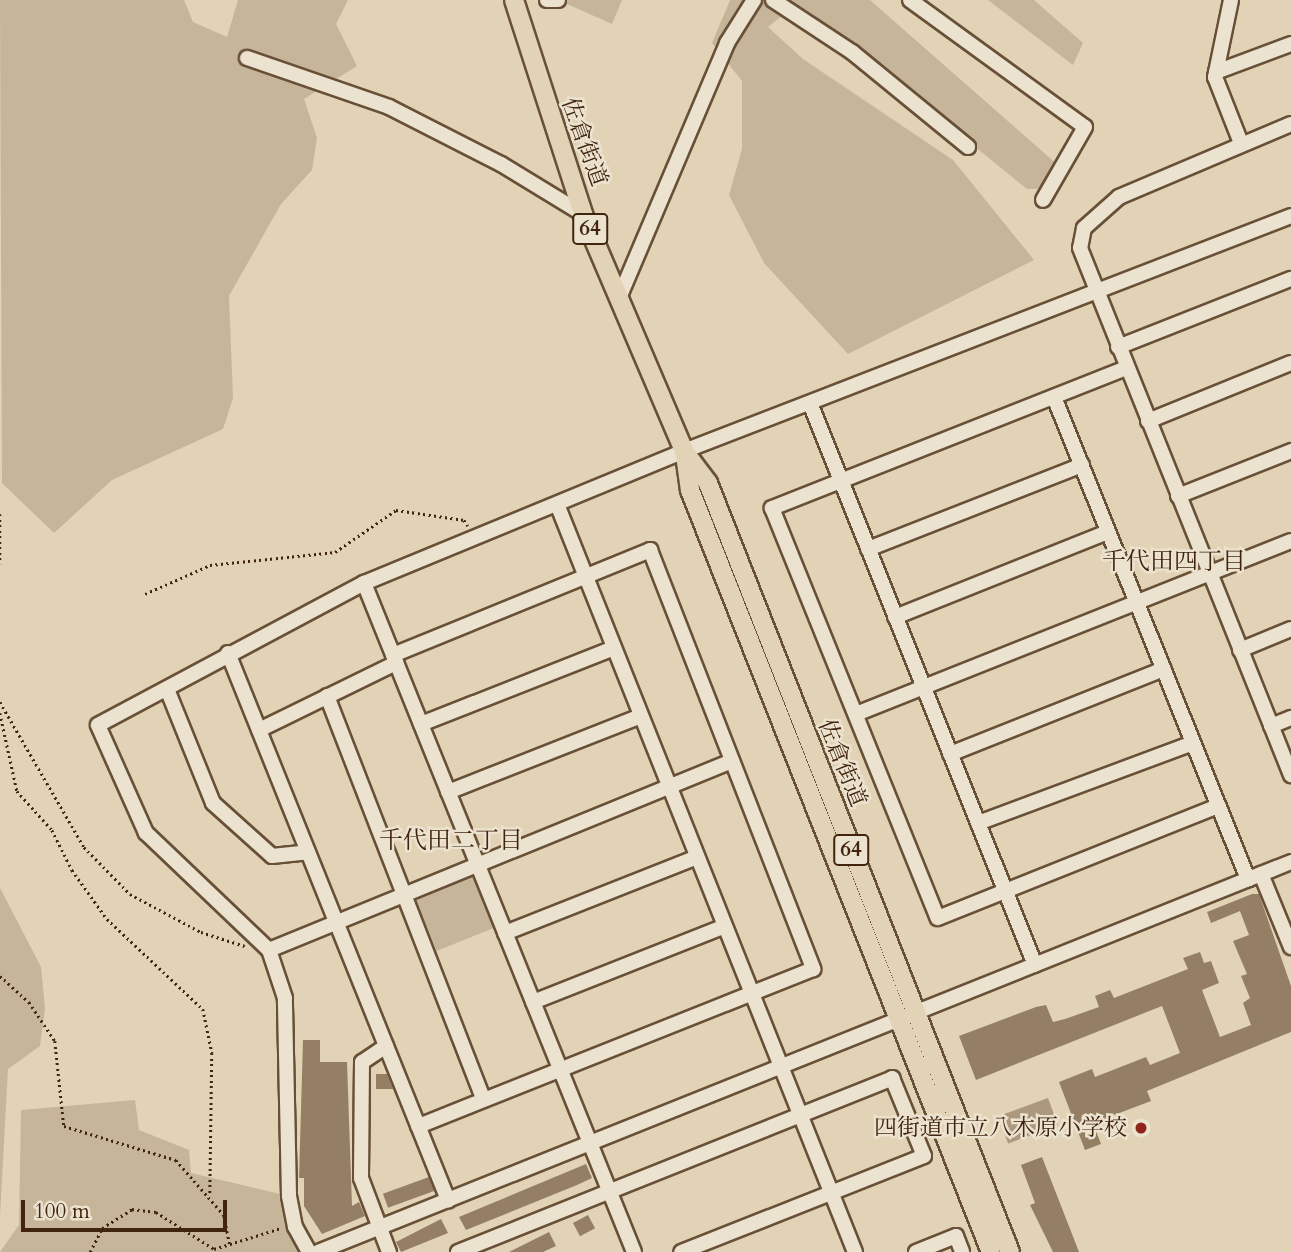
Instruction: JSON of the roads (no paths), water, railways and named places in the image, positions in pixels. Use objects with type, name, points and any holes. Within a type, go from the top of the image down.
[{"type":"main road","name":"佐倉街道","points":[[514,0],[583,214],[684,451],[690,490],[907,1016],[1010,1252]]},
{"type":"main road","name":"佐倉街道","points":[[907,1016],[992,1252]]},
{"type":"street","points":[[547,0],[558,0]]},
{"type":"street","points":[[619,298],[727,43],[754,0]]},
{"type":"street","points":[[773,0],[852,52],[968,148]]},
{"type":"street","points":[[910,0],[1085,127],[1043,200]]},
{"type":"street","points":[[1231,0],[1216,72],[1241,143]]},
{"type":"street","points":[[1216,72],[1291,44]]},
{"type":"street","points":[[247,58],[389,107],[501,164],[583,214]]},
{"type":"street","points":[[1291,124],[1119,197],[1084,228],[1080,248],[1291,775]]},
{"type":"street","points":[[309,1252],[294,1223],[285,998],[269,950],[146,833],[98,725],[364,583],[684,451],[1291,216]]},
{"type":"street","points":[[1118,347],[1291,279]]},
{"type":"street","points":[[1148,421],[1291,363]]},
{"type":"street","points":[[1126,368],[772,508],[938,918],[1218,806]]},
{"type":"street","points":[[1054,397],[1218,806],[1291,947]]},
{"type":"street","points":[[810,403],[1035,965]]},
{"type":"street","points":[[1178,496],[1291,452]]},
{"type":"street","points":[[868,550],[1082,465]]},
{"type":"street","points":[[557,504],[855,1252]]},
{"type":"street","points":[[895,617],[1108,532]]},
{"type":"street","points":[[856,714],[1291,541]]},
{"type":"street","points":[[260,730],[394,659],[585,575],[650,550],[813,969],[418,1126]]},
{"type":"street","points":[[364,583],[634,1252]]},
{"type":"street","points":[[1240,650],[1291,629]]},
{"type":"street","points":[[421,724],[614,648]]},
{"type":"street","points":[[229,653],[447,1200]]},
{"type":"street","points":[[950,754],[1164,669]]},
{"type":"street","points":[[167,690],[213,803],[272,856],[308,852]]},
{"type":"street","points":[[327,696],[484,1100]]},
{"type":"street","points":[[448,792],[641,716]]},
{"type":"street","points":[[1271,726],[1291,718]]},
{"type":"street","points":[[978,823],[1193,743]]},
{"type":"street","points":[[269,950],[335,919],[732,761]]},
{"type":"street","points":[[505,933],[698,857]]},
{"type":"street","points":[[318,1252],[1291,862]]},
{"type":"street","points":[[533,1002],[725,926]]},
{"type":"street","points":[[386,1046],[362,1062],[361,1178],[389,1252]]},
{"type":"street","points":[[458,1252],[892,1078],[924,1156],[681,1252]]},
{"type":"street","points":[[916,1252],[956,1236],[962,1252]]},
{"type":"place","name":"四街道市立八木原小学校","points":[[1141,1128]]},
{"type":"district","name":"千代田四丁目","points":[[1174,562]]},
{"type":"district","name":"千代田二丁目","points":[[451,841]]}]
